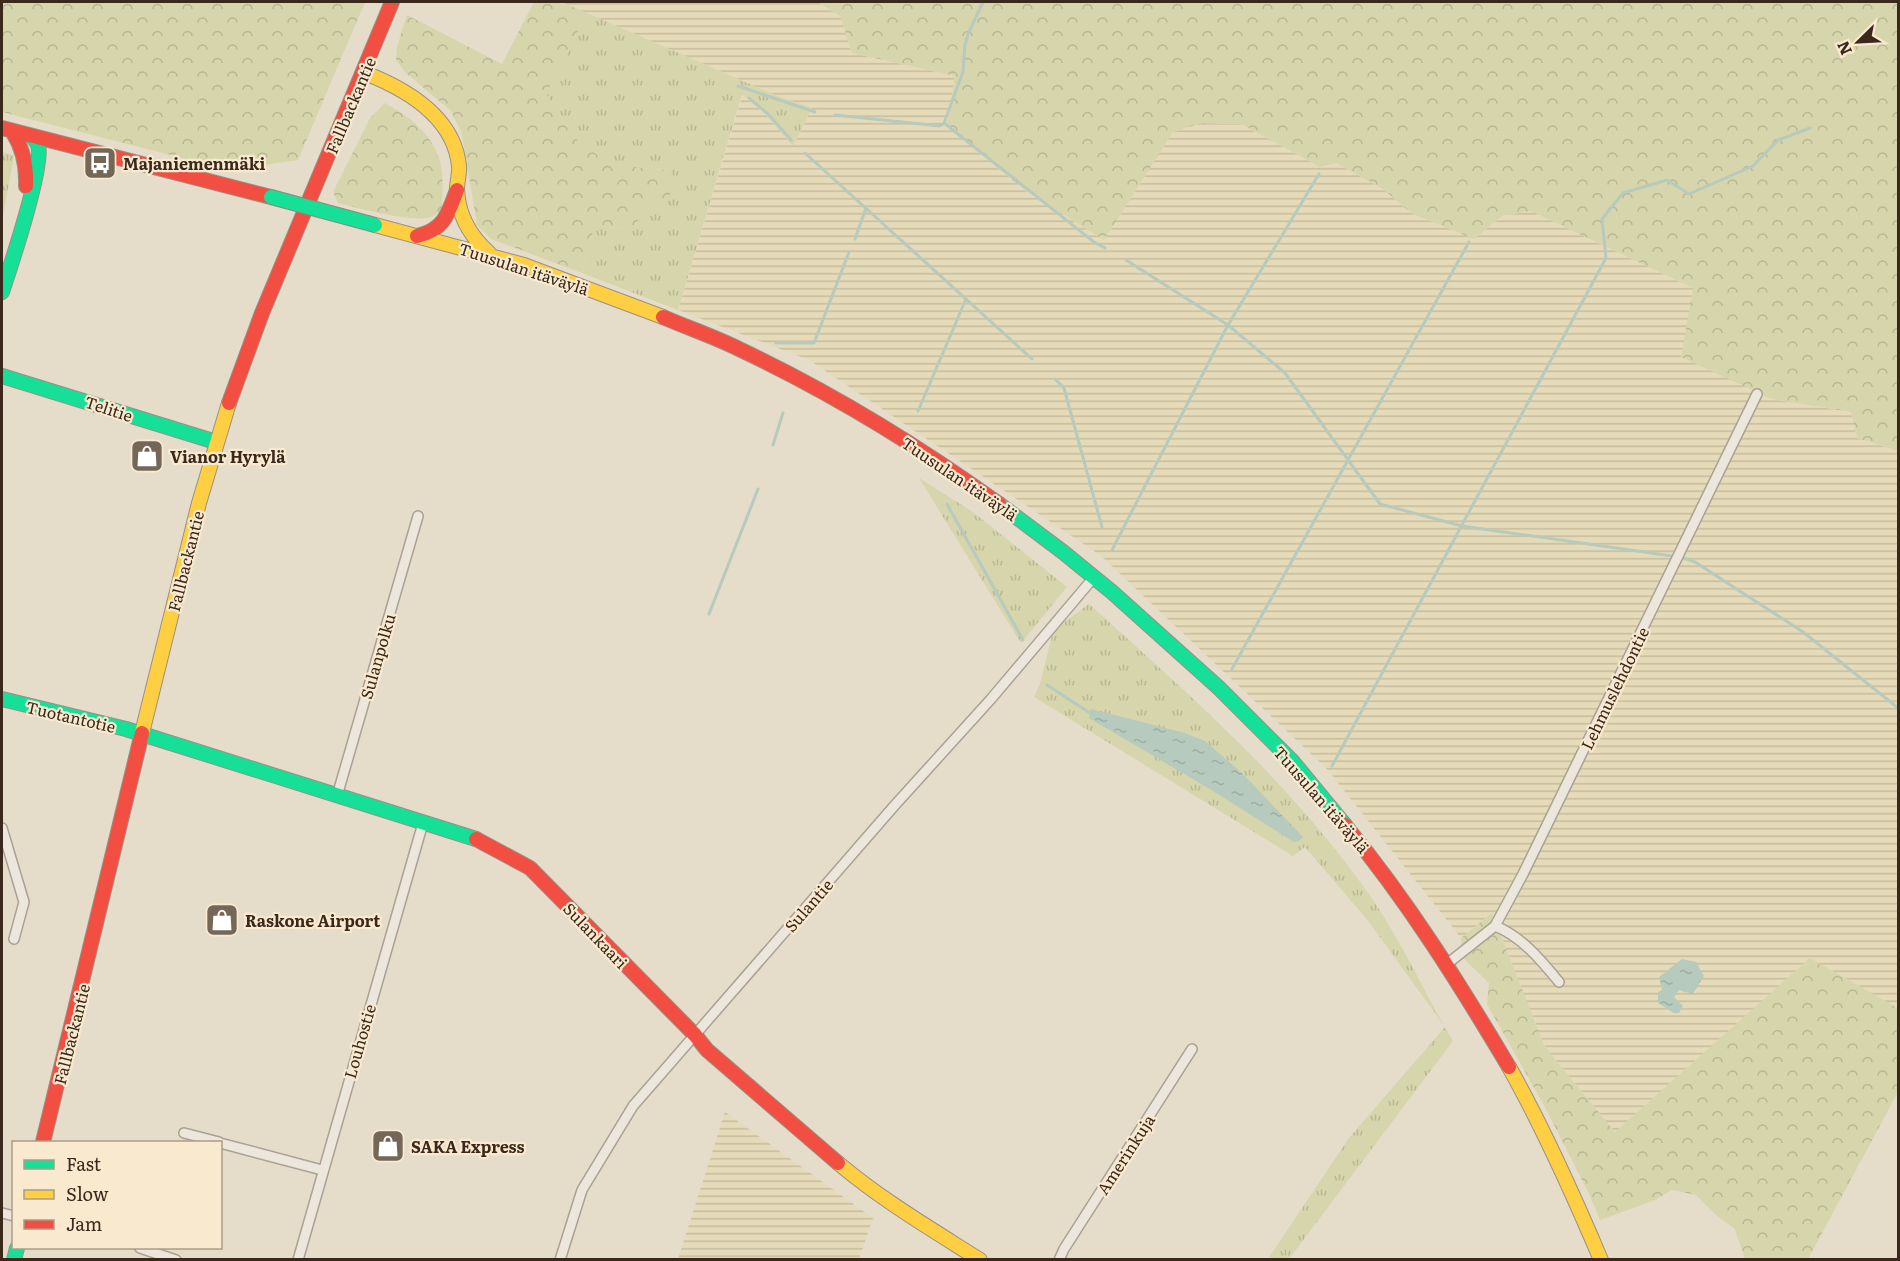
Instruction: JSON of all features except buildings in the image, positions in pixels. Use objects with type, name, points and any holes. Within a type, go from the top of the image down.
[{"type":"main road","name":"Fallbackantie","points":[[44,1141],[141,734],[216,442],[263,309],[365,73],[392,2]]},
{"type":"main road","points":[[365,73],[408,93],[438,118],[448,134],[459,165],[457,190],[465,226],[475,240],[493,256]]},
{"type":"main road","points":[[7,130],[24,153],[27,172],[14,256]]},
{"type":"main road","name":"Tuusulan itäväylä","points":[[7,130],[271,196],[493,256],[618,299],[736,347],[810,385],[914,444],[990,495],[1095,576],[1200,670],[1261,729],[1308,780],[1370,855],[1447,964],[1514,1076],[1557,1159],[1601,1260]]},
{"type":"main road","points":[[2,292],[20,236],[38,165],[39,146],[33,137]]},
{"type":"main road","points":[[14,256],[23,237],[45,162],[53,151],[73,147]]},
{"type":"main road","points":[[417,236],[434,231],[441,225],[457,190]]},
{"type":"main road","name":"Telitie","points":[[2,376],[216,442]]},
{"type":"main road","name":"Tuotantotie","points":[[2,699],[141,734]]},
{"type":"main road","name":"Sulankaari","points":[[141,734],[475,839],[530,868],[707,1050],[857,1179],[980,1260]]},
{"type":"street","name":"Lehmuslehdontie","points":[[1447,964],[1495,926],[1523,874],[1757,394]]},
{"type":"street","name":"Sulanpolku","points":[[337,796],[418,516]]},
{"type":"street","name":"Sulantie","points":[[560,1260],[582,1190],[633,1106],[895,805],[992,699],[1095,576]]},
{"type":"street","name":"Louhostie","points":[[298,1260],[423,823]]},
{"type":"street","points":[[2,828],[24,902],[14,939]]},
{"type":"street","points":[[1495,926],[1508,931],[1532,952],[1559,982]]},
{"type":"street","name":"Amerinkuja","points":[[1059,1260],[1192,1049]]},
{"type":"street","points":[[184,1133],[213,1141]]},
{"type":"street","points":[[222,1144],[322,1170]]},
{"type":"street","points":[[143,1249],[176,1260]]},
{"type":"shaded area","points":[[561,2],[818,2],[840,16],[852,53],[955,76],[947,126],[1026,191],[1104,240],[1173,132],[1202,123],[1241,124],[1320,167],[1336,163],[1383,189],[1411,213],[1474,238],[1502,216],[1531,211],[1693,288],[1772,399],[1851,412],[1857,438],[1898,451],[1898,1008],[1810,959],[1615,1132],[1545,1047],[1492,913],[1461,938],[1327,769],[1100,555],[809,360],[678,310],[743,93],[793,145],[812,108],[775,95]]},
{"type":"shaded area","points":[[725,1112],[873,1218],[859,1259],[678,1259]]},
{"type":"green space","points":[[2,2],[365,2],[298,160],[229,170],[2,112]]},
{"type":"green space","points":[[534,2],[561,2],[587,13],[546,94],[580,144],[615,165],[671,171],[670,197],[649,202],[634,227],[594,228],[582,273],[491,239],[477,225],[462,134],[451,111],[406,73],[396,60],[397,47],[407,15],[502,64]]},
{"type":"green space","points":[[818,2],[1898,2],[1898,451],[1857,438],[1851,412],[1772,399],[1681,357],[1693,288],[1531,211],[1502,216],[1474,239],[1411,213],[1383,189],[1336,163],[1320,167],[1241,124],[1202,123],[1173,132],[1104,240],[1026,191],[947,126],[955,76],[852,53],[840,16]]},
{"type":"green space","points":[[587,13],[775,95],[812,108],[793,146],[766,115],[742,94],[678,310],[582,273],[594,228],[634,227],[671,171],[615,165],[580,144],[546,94]]},
{"type":"green space","points":[[385,103],[418,127],[436,151],[442,173],[442,209],[432,216],[411,218],[358,208],[338,203],[333,192],[370,118]]},
{"type":"green space","points":[[2,152],[14,155],[2,221]]},
{"type":"green space","points":[[919,478],[973,512],[1067,587],[1021,643]]},
{"type":"green space","points":[[1089,604],[1242,746],[1314,823],[1377,906],[1444,1026],[1369,922],[1305,847],[1293,856],[1034,697],[1040,684],[1052,635],[1064,622]]},
{"type":"green space","points":[[1492,913],[1545,1047],[1615,1132],[1810,958],[1898,1008],[1898,1092],[1808,1259],[1745,1259],[1735,1229],[1716,1215],[1696,1195],[1672,1190],[1655,1200],[1600,1220],[1547,1111],[1487,1004],[1489,983],[1463,958],[1461,938]]},
{"type":"green space","points":[[1445,1027],[1453,1041],[1289,1259],[1268,1259],[1349,1138]]},
{"type":"water","points":[[1091,709],[1185,733],[1205,741],[1241,772],[1303,837],[1294,842],[1089,718]]},
{"type":"water","points":[[1682,959],[1696,962],[1704,976],[1693,994],[1679,990],[1674,997],[1683,1006],[1679,1013],[1674,1013],[1658,1003],[1658,992],[1662,990],[1659,977]]},
{"type":"waterway","points":[[944,123],[963,72],[968,34],[983,2]]},
{"type":"waterway","points":[[738,86],[815,112]]},
{"type":"waterway","points":[[749,98],[768,114],[791,140]]},
{"type":"waterway","points":[[835,115],[940,126],[944,123]]},
{"type":"waterway","points":[[944,123],[1094,242],[1105,248]]},
{"type":"waterway","points":[[1332,766],[1606,258],[1602,219],[1623,193],[1667,180],[1689,194],[1753,166],[1778,140],[1810,128]]},
{"type":"waterway","points":[[805,153],[1032,359]]},
{"type":"waterway","points":[[1112,550],[1228,325],[1319,174]]},
{"type":"waterway","points":[[855,239],[866,208]]},
{"type":"waterway","points":[[1232,669],[1469,242]]},
{"type":"waterway","points":[[776,343],[814,343],[849,252]]},
{"type":"waterway","points":[[1126,260],[1228,325],[1285,373],[1380,504],[1462,526],[1672,556]]},
{"type":"waterway","points":[[918,411],[966,299]]},
{"type":"waterway","points":[[1055,379],[1064,388],[1102,527]]},
{"type":"waterway","points":[[773,445],[783,413]]},
{"type":"waterway","points":[[709,614],[758,489]]},
{"type":"waterway","points":[[947,504],[1023,640]]},
{"type":"waterway","points":[[1684,558],[1695,562],[1803,632],[1898,708]]},
{"type":"waterway","points":[[1047,685],[1090,713]]},
{"type":"traffic: fast","points":[[2,292],[32,193],[39,156],[38,145],[33,137]]},
{"type":"traffic: fast","points":[[271,197],[375,225]]},
{"type":"traffic: fast","points":[[2,376],[216,442]]},
{"type":"traffic: fast","points":[[999,504],[1112,592],[1219,688],[1293,762],[1345,825]]},
{"type":"traffic: fast","points":[[2,699],[126,729],[476,839]]},
{"type":"traffic: fast","points":[[14,1260],[17,1249]]},
{"type":"traffic: slow","points":[[365,73],[411,96],[438,119],[448,133],[455,148],[459,166],[457,189],[460,208],[471,232],[489,253]]},
{"type":"traffic: slow","points":[[375,225],[524,265],[663,317]]},
{"type":"traffic: slow","points":[[142,733],[199,503],[229,403]]},
{"type":"traffic: slow","points":[[1509,1067],[1558,1162],[1601,1260]]},
{"type":"traffic: slow","points":[[838,1163],[889,1202],[980,1260]]},
{"type":"traffic: jam","points":[[229,403],[262,313],[392,2]]},
{"type":"traffic: jam","points":[[2,128],[271,197]]},
{"type":"traffic: jam","points":[[12,131],[24,157],[26,186]]},
{"type":"traffic: jam","points":[[417,236],[433,230],[444,220],[457,190]]},
{"type":"traffic: jam","points":[[663,317],[730,345],[840,401],[905,440],[999,504]]},
{"type":"traffic: jam","points":[[43,1141],[142,733]]},
{"type":"traffic: jam","points":[[1345,825],[1368,853],[1432,943],[1509,1067]]},
{"type":"traffic: jam","points":[[476,839],[530,868],[695,1035],[707,1050],[838,1163]]},
{"type":"place","name":"Majaniemenmäki","points":[[100,163]]},
{"type":"place","name":"Vianor Hyrylä","points":[[147,456]]},
{"type":"place","name":"Raskone Airport","points":[[222,920]]},
{"type":"place","name":"SAKA Express","points":[[388,1146]]}]
